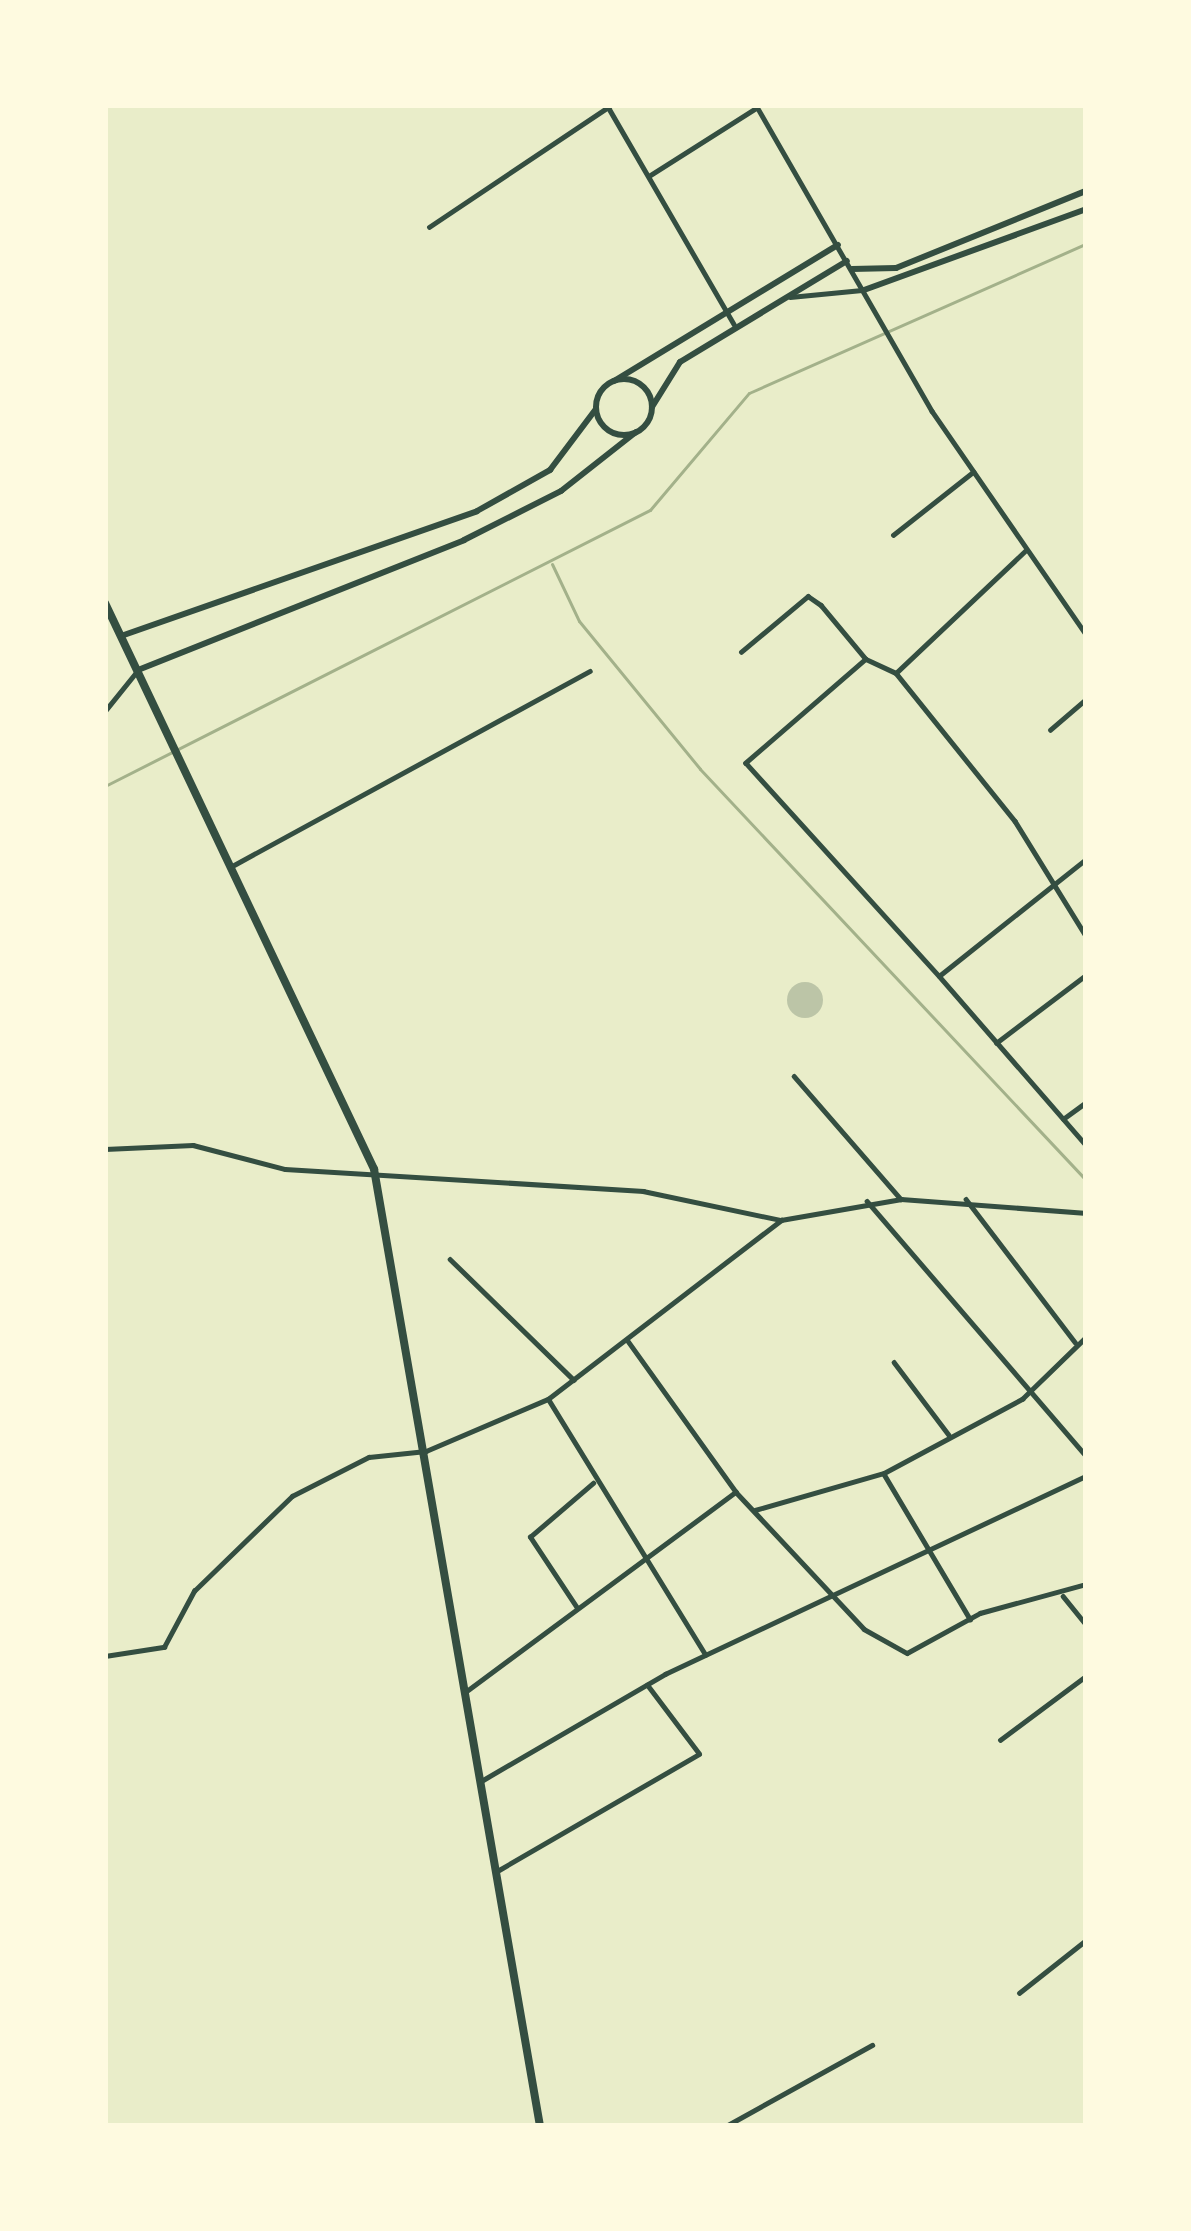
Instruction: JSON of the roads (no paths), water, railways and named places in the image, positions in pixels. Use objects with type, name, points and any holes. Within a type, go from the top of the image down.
[{"type":"main road","points":[[105,603],[234,865],[374,1168],[468,1690],[539,2126]]},
{"type":"street","points":[[429,227],[608,106],[734,324]]},
{"type":"street","points":[[650,176],[757,106],[883,317],[895,350],[1025,551],[1086,634]]},
{"type":"street","points":[[105,711],[138,670],[464,540],[561,491],[636,432],[680,362],[779,299],[849,265],[896,268],[1086,191]]},
{"type":"street","points":[[779,299],[864,290],[1086,209]]},
{"type":"street","points":[[121,636],[477,511],[550,470],[614,381],[724,305],[838,245]]},
{"type":"street","points":[[614,381],[636,382],[652,406]]},
{"type":"street","points":[[596,409],[612,432],[636,432]]},
{"type":"street","points":[[893,535],[973,472]]},
{"type":"street","points":[[896,674],[1025,551]]},
{"type":"street","points":[[741,652],[808,596],[866,659],[896,674],[1015,821],[1086,936]]},
{"type":"street","points":[[866,659],[746,763],[1086,1145]]},
{"type":"street","points":[[234,865],[590,671]]},
{"type":"street","points":[[1051,730],[1086,699]]},
{"type":"street","points":[[939,976],[1086,859]]},
{"type":"street","points":[[1078,924],[1086,917]]},
{"type":"street","points":[[996,1043],[1086,975]]},
{"type":"street","points":[[794,1076],[902,1199]]},
{"type":"street","points":[[1064,1119],[1086,1102]]},
{"type":"street","points":[[105,1149],[193,1145],[285,1169],[374,1168],[643,1191],[781,1220]]},
{"type":"street","points":[[105,1656],[164,1647],[206,1576],[292,1496],[369,1457],[426,1450],[548,1399],[781,1220],[866,1200],[902,1199],[966,1199],[1086,1213]]},
{"type":"street","points":[[966,1199],[1076,1342]]},
{"type":"street","points":[[866,1200],[1086,1456]]},
{"type":"street","points":[[450,1259],[574,1380]]},
{"type":"street","points":[[755,1510],[884,1473],[1029,1394],[1086,1337]]},
{"type":"street","points":[[628,1341],[736,1492],[834,1596],[907,1653],[970,1619],[1086,1584]]},
{"type":"street","points":[[894,1362],[949,1435]]},
{"type":"street","points":[[548,1399],[593,1483],[706,1655]]},
{"type":"street","points":[[884,1473],[926,1552],[970,1619]]},
{"type":"street","points":[[483,1780],[646,1685],[1086,1476]]},
{"type":"street","points":[[577,1608],[530,1537],[593,1483]]},
{"type":"street","points":[[468,1690],[643,1555],[736,1492]]},
{"type":"street","points":[[1062,1595],[1086,1624]]},
{"type":"street","points":[[1000,1740],[1086,1676]]},
{"type":"street","points":[[498,1870],[699,1754],[646,1685]]},
{"type":"street","points":[[1019,1993],[1086,1940]]},
{"type":"street","points":[[726,2126],[872,2045]]},
{"type":"street","points":[[746,2117],[748,2126]]},
{"type":"waterway","points":[[105,786],[650,510],[749,393],[1086,244]]},
{"type":"waterway","points":[[552,564],[579,621],[700,769],[1086,1180]]}]
